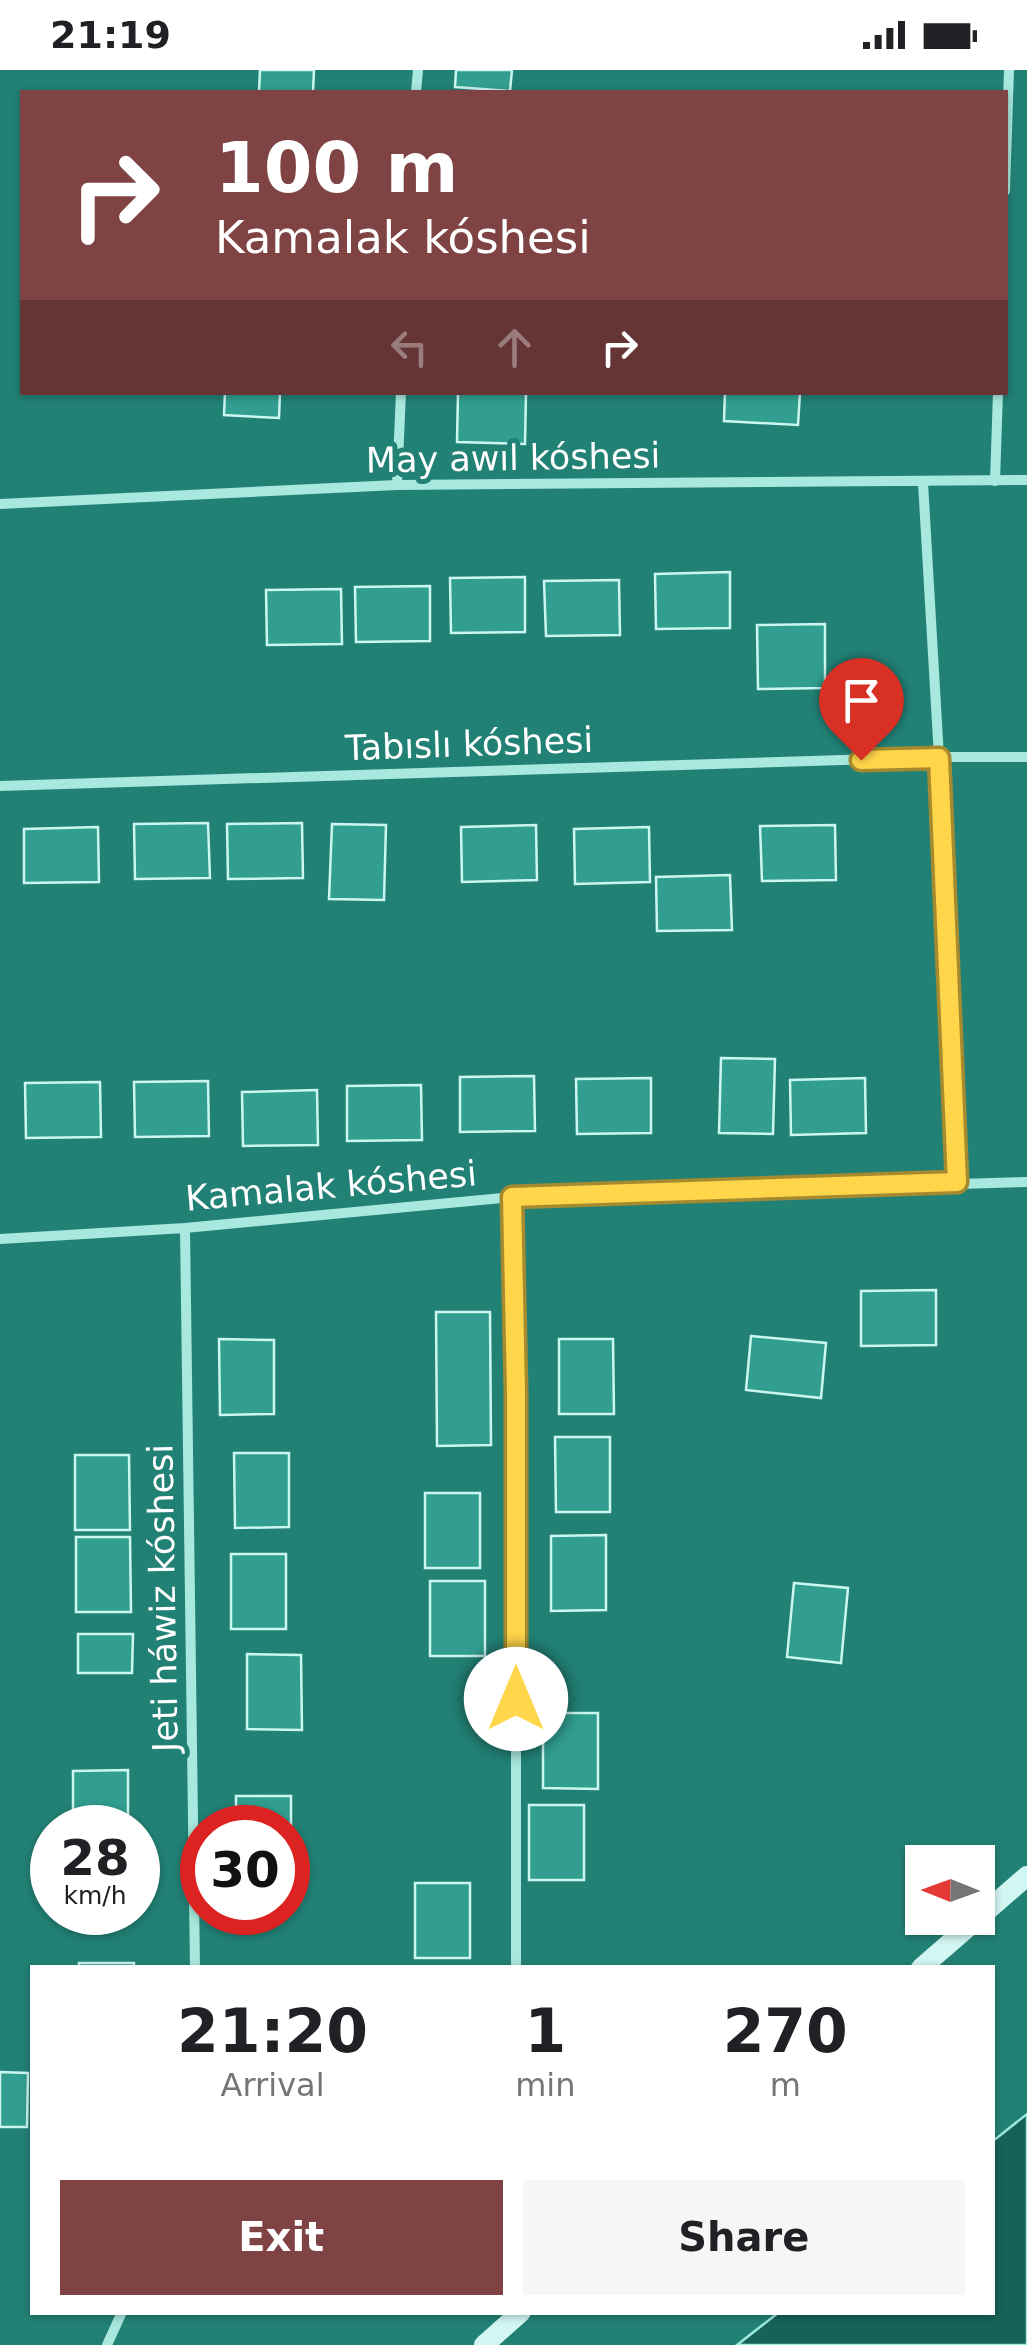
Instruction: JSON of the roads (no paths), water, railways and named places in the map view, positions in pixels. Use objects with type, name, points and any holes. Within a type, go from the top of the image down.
[{"type":"main road","points":[[924,1965],[1027,1876]]},
{"type":"main road","points":[[484,2345],[519,2315]]},
{"type":"street","points":[[1008,100],[1009,70]]},
{"type":"street","points":[[397,485],[401,395]]},
{"type":"street","points":[[996,481],[998,395]]},
{"type":"street","name":"May awıl kóshesi","points":[[0,504],[397,485],[1027,480]]},
{"type":"street","points":[[923,482],[957,1182]]},
{"type":"street","name":"Tabıslı kóshesi","points":[[0,786],[1027,757]]},
{"type":"street","name":"Kamalak kóshesi","points":[[0,1240],[185,1228],[512,1197],[1027,1182]]},
{"type":"street","points":[[512,1197],[516,1965]]},
{"type":"street","name":"Jeti háwiz kóshesi","points":[[185,1228],[196,1965]]},
{"type":"street","points":[[107,2345],[121,2315]]},
{"type":"water","points":[[1027,2114],[1027,2345],[737,2345],[775,2315],[995,2315],[995,2139]]}]
